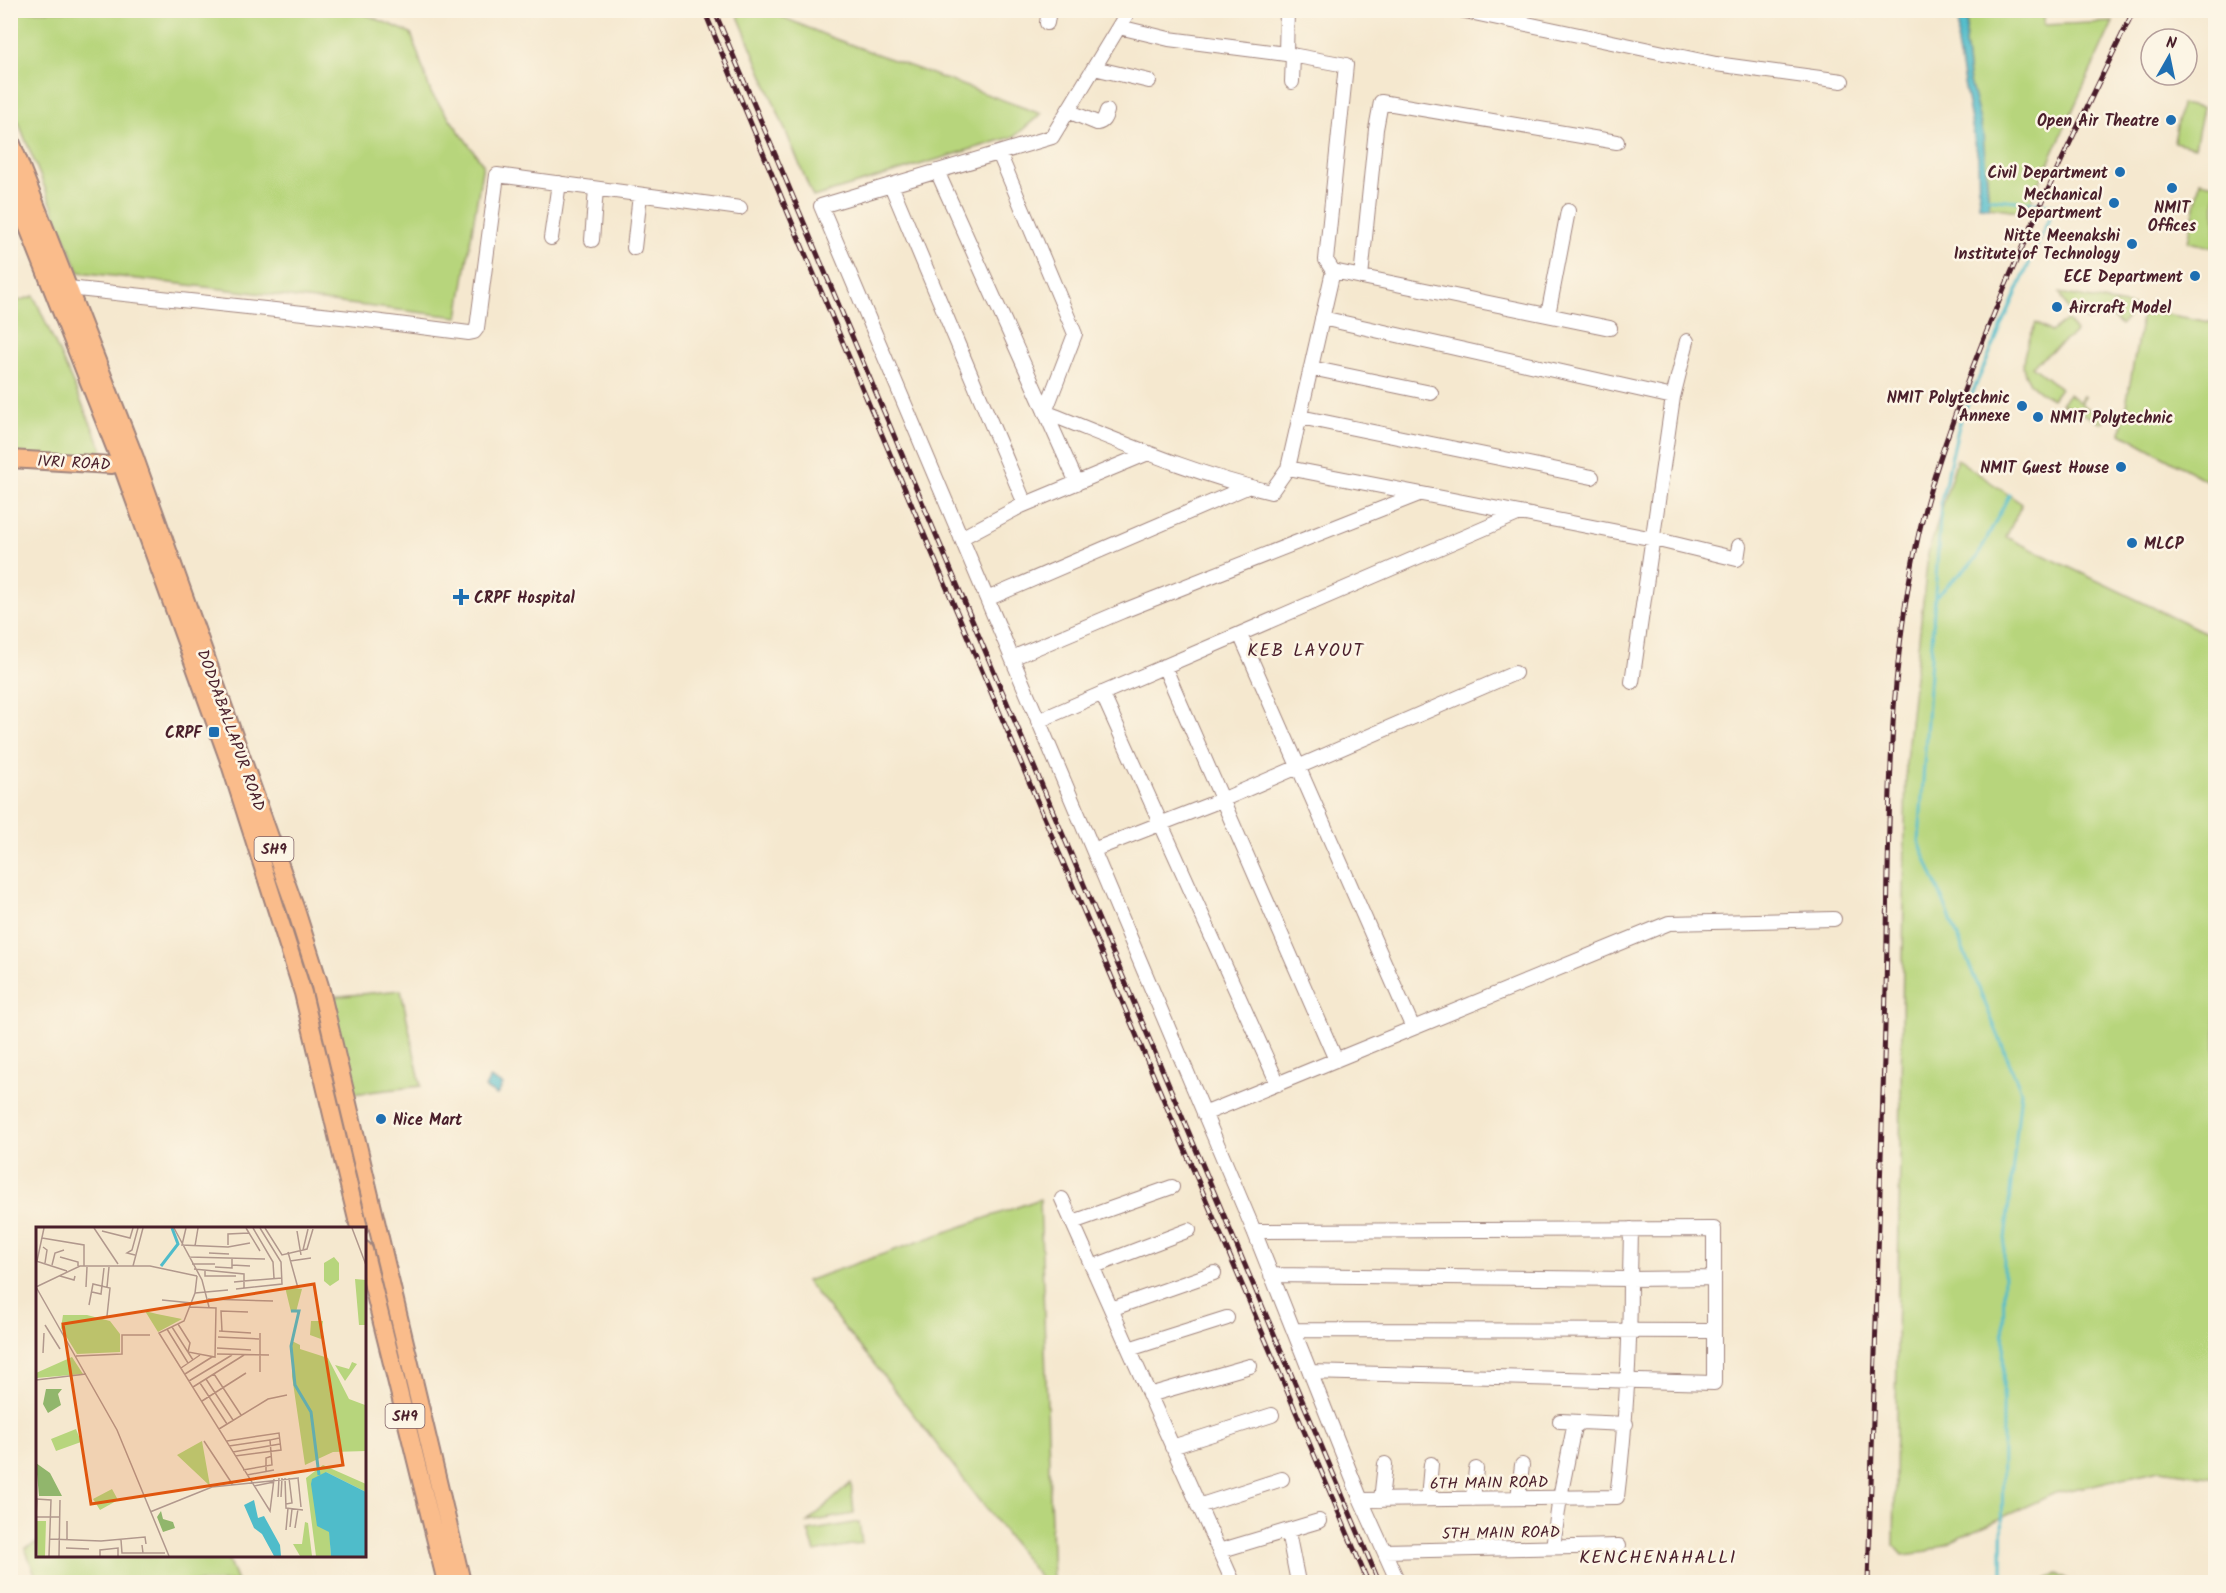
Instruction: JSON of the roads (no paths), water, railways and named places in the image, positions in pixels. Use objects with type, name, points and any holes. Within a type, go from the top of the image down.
[{"type":"main road","name":"DODDABALLAPUR ROAD","points":[[10,139],[68,288],[228,758],[299,982],[359,1227]]},
{"type":"main road","name":"DODDABALLAPUR ROAD","points":[[10,182],[128,460],[293,901],[320,986],[462,1582]]},
{"type":"main road","name":"IVRI ROAD","points":[[10,459],[111,465],[128,460]]},
{"type":"main road","name":"SH9","points":[[366,1258],[446,1582]]},
{"type":"street","points":[[1129,10],[1052,137],[821,206],[1254,1231],[1361,1500],[1398,1582]]},
{"type":"street","points":[[1287,10],[1292,82]]},
{"type":"street","points":[[1460,10],[1716,64],[1842,81]]},
{"type":"street","points":[[1119,27],[1168,39],[1290,54],[1346,65],[1326,260],[1333,271],[1610,328]]},
{"type":"street","points":[[1094,68],[1149,81]]},
{"type":"street","points":[[1361,277],[1376,129],[1381,102],[1617,142]]},
{"type":"street","points":[[1068,111],[1097,123],[1105,118],[1107,111]]},
{"type":"street","points":[[999,153],[1075,334],[1045,412]]},
{"type":"street","points":[[937,171],[1077,483]]},
{"type":"street","points":[[68,288],[474,332],[477,328],[497,175],[740,208]]},
{"type":"street","points":[[551,238],[559,183]]},
{"type":"street","points":[[891,185],[1025,504]]},
{"type":"street","points":[[592,240],[596,189]]},
{"type":"street","points":[[634,248],[640,195]]},
{"type":"street","points":[[1548,315],[1568,211]]},
{"type":"street","points":[[1045,412],[1148,453],[1271,492],[1288,468],[1333,271]]},
{"type":"street","points":[[1322,318],[1673,397]]},
{"type":"street","points":[[1632,682],[1673,397],[1687,341]]},
{"type":"street","points":[[1311,368],[1431,393]]},
{"type":"street","points":[[1300,417],[1592,477]]},
{"type":"street","points":[[961,538],[1025,504],[1148,453]]},
{"type":"street","points":[[1288,468],[1654,539],[1737,559],[1739,546]]},
{"type":"street","points":[[987,599],[1247,486]]},
{"type":"street","points":[[1012,658],[1123,611],[1419,494]]},
{"type":"street","points":[[1038,721],[1520,513]]},
{"type":"street","points":[[1239,634],[1413,1028]]},
{"type":"street","points":[[1164,666],[1336,1060]]},
{"type":"street","points":[[1093,850],[1224,799],[1515,673]]},
{"type":"street","points":[[1102,693],[1278,1084]]},
{"type":"street","points":[[1204,1114],[1669,923],[1834,919]]},
{"type":"street","points":[[1073,1222],[1172,1187]]},
{"type":"street","points":[[1062,1199],[1233,1582]]},
{"type":"street","points":[[1560,1421],[1626,1424],[1629,1380],[1631,1229]]},
{"type":"street","points":[[1254,1231],[1714,1229],[1714,1383],[1310,1372]]},
{"type":"street","points":[[1092,1267],[1189,1230]]},
{"type":"street","points":[[1111,1309],[1214,1273]]},
{"type":"street","points":[[1271,1275],[1714,1278]]},
{"type":"street","points":[[1129,1349],[1227,1318]]},
{"type":"street","points":[[1293,1330],[1630,1329],[1714,1331]]},
{"type":"street","points":[[1149,1395],[1250,1366]]},
{"type":"street","points":[[1172,1447],[1272,1415]]},
{"type":"street","points":[[1553,1547],[1574,1427],[1581,1422]]},
{"type":"street","name":"6TH MAIN ROAD","points":[[1361,1500],[1617,1497],[1626,1424]]},
{"type":"street","points":[[1381,1500],[1385,1464]]},
{"type":"street","points":[[1428,1499],[1431,1464]]},
{"type":"street","points":[[1518,1498],[1522,1466]]},
{"type":"street","points":[[1473,1499],[1476,1469]]},
{"type":"street","points":[[1198,1506],[1282,1479]]},
{"type":"street","points":[[1219,1551],[1319,1521]]},
{"type":"street","points":[[1288,1532],[1298,1582]]},
{"type":"street","name":"5TH MAIN ROAD","points":[[1384,1551],[1619,1546]]},
{"type":"water","points":[[1959,11],[1968,11],[1965,43],[1969,77],[1983,133],[1989,207],[1979,206],[1978,158],[1957,45]]},
{"type":"water","points":[[490,1078],[503,1085],[497,1095],[485,1088]]},
{"type":"waterway","points":[[1987,198],[2055,205],[1960,421],[1941,502],[1919,842],[2021,1091],[2004,1249],[2002,1582]]},
{"type":"waterway","points":[[1936,596],[1977,558],[2009,495]]},
{"type":"railway","points":[[704,10],[1368,1582]]},
{"type":"railway","points":[[714,10],[1379,1582]]},
{"type":"railway","points":[[1868,1582],[1891,749],[1895,690],[1911,571],[1932,483],[2000,298],[2043,201],[2134,10]]},
{"type":"place","name":"Open Air Theatre","points":[[2171,120]]},
{"type":"place","name":"Civil Department","points":[[2120,172]]},
{"type":"place","name":"NMIT Offices","points":[[2172,188]]},
{"type":"place","name":"Mechanical Department","points":[[2114,203]]},
{"type":"place","name":"Nitte Meenakshi Institute of Technology","points":[[2132,244]]},
{"type":"place","name":"ECE Department","points":[[2195,276]]},
{"type":"place","name":"Aircraft Model","points":[[2057,307]]},
{"type":"place","name":"NMIT Polytechnic Annexe","points":[[2022,406]]},
{"type":"place","name":"NMIT Polytechnic","points":[[2038,417]]},
{"type":"place","name":"NMIT Guest House","points":[[2121,467]]},
{"type":"place","name":"MLCP","points":[[2132,543]]},
{"type":"place","name":"CRPF Hospital","points":[[461,597]]},
{"type":"place","name":"CRPF","points":[[214,732]]},
{"type":"place","name":"Nice Mart","points":[[381,1119]]},
{"type":"district","name":"KEB LAYOUT","points":[[1306,650]]},
{"type":"district","name":"KENCHENAHALLI","points":[[1658,1557]]}]
